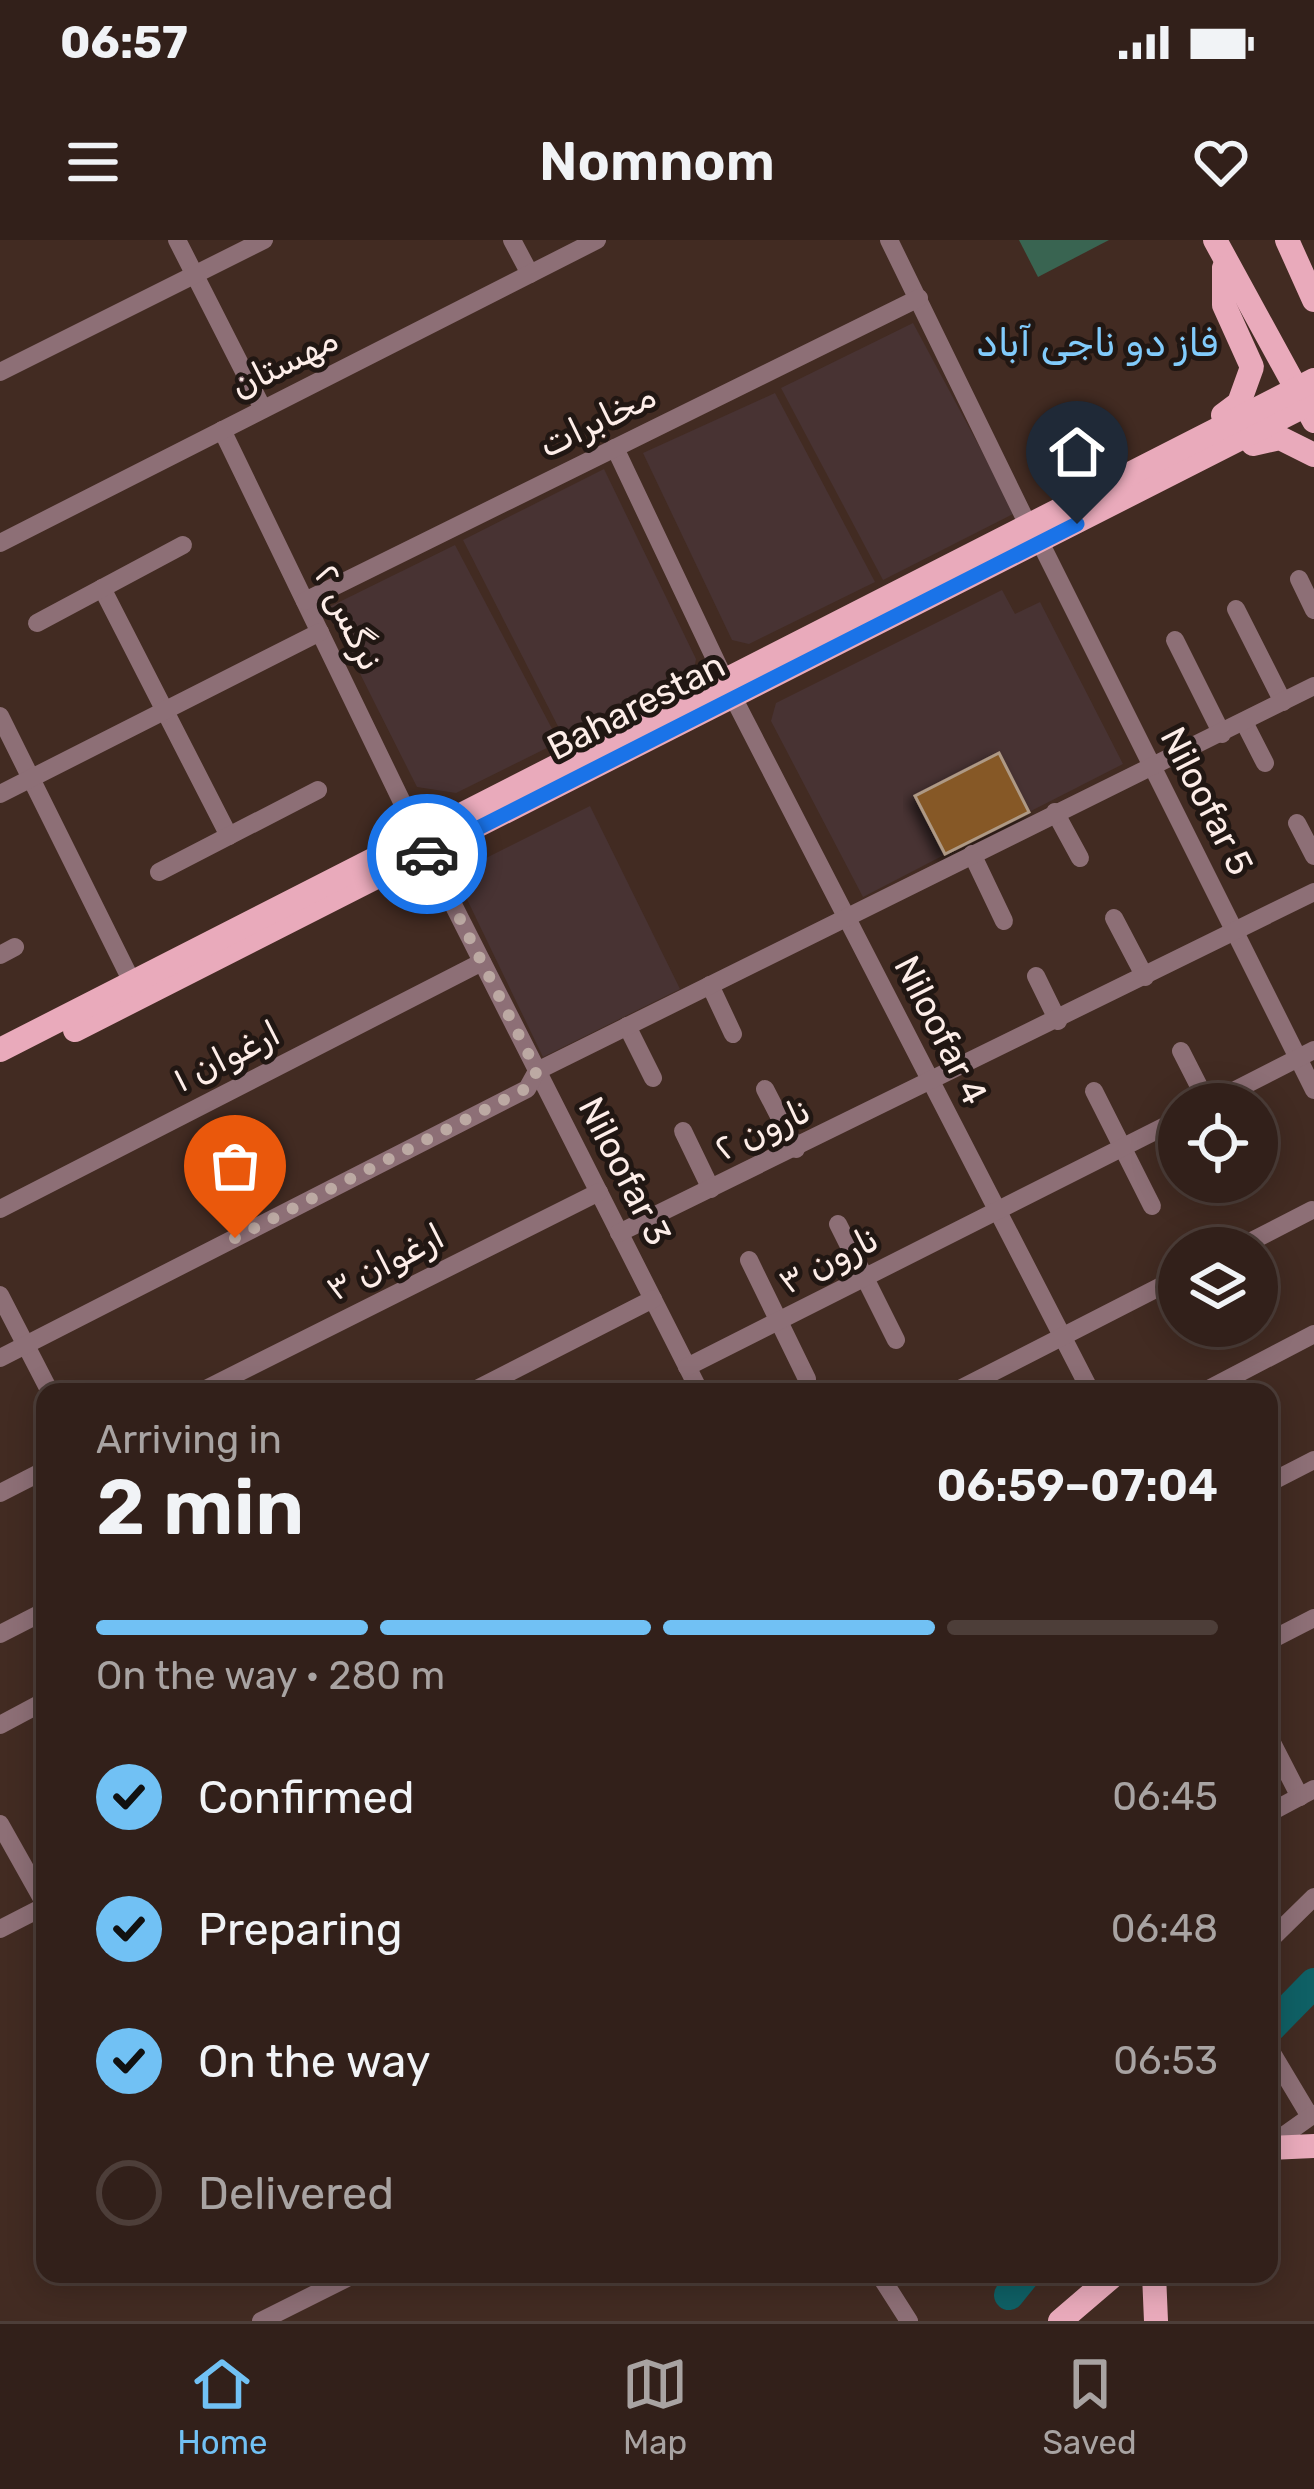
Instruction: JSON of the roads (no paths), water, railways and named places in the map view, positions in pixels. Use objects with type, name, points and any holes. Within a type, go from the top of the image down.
[{"type":"main road","points":[[1287,240],[1313,297]]},
{"type":"main road","points":[[1219,250],[1308,400]]},
{"type":"main road","points":[[1200,434],[1239,403],[1250,382],[1245,346],[1224,305],[1219,250]]},
{"type":"main road","name":"Baharestan","points":[[0,1050],[729,689],[1034,532],[1200,434],[1308,400]]},
{"type":"main road","name":"Baharestan","points":[[1034,532],[1190,467],[1308,400]]},
{"type":"main road","points":[[1190,467],[1280,438],[1314,455]]},
{"type":"main road","name":"Baharestan","points":[[0,1067],[421,842]]},
{"type":"main road","points":[[1278,2147],[1312,2145]]},
{"type":"main road","points":[[1060,2321],[1104,2283]]},
{"type":"main road","points":[[1154,2283],[1156,2321]]},
{"type":"street","points":[[177,240],[263,409]]},
{"type":"street","points":[[0,372],[264,240]]},
{"type":"street","points":[[512,240],[530,274]]},
{"type":"street","name":"مهستان","points":[[0,543],[597,240]]},
{"type":"street","name":"Niloofar 5","points":[[890,240],[1235,932],[1306,1054],[1314,1090]]},
{"type":"street","name":"مخابرات","points":[[305,601],[919,298]]},
{"type":"street","name":"نرگس ۲","points":[[222,430],[421,842]]},
{"type":"street","name":"Niloofar 4","points":[[615,448],[729,689],[1086,1383]]},
{"type":"street","points":[[37,622],[183,545]]},
{"type":"street","points":[[1299,579],[1314,610]]},
{"type":"street","points":[[102,588],[229,836]]},
{"type":"street","points":[[1236,608],[1282,702]]},
{"type":"street","points":[[0,794],[320,632]]},
{"type":"street","points":[[1175,640],[1222,734]]},
{"type":"street","points":[[0,1358],[527,1088],[537,1071],[1314,686]]},
{"type":"street","points":[[0,716],[132,982]]},
{"type":"street","points":[[1244,722],[1264,763]]},
{"type":"street","points":[[159,872],[318,790]]},
{"type":"street","points":[[1055,812],[1079,858]]},
{"type":"street","points":[[1297,823],[1314,856]]},
{"type":"street","name":"Niloofar 3","points":[[421,842],[695,1383]]},
{"type":"street","points":[[972,854],[1004,921]]},
{"type":"street","name":"نارون ۲","points":[[619,1233],[932,1084],[1314,892]]},
{"type":"street","points":[[1114,917],[1145,977]]},
{"type":"street","name":"ارغوان ۱","points":[[0,1209],[482,962]]},
{"type":"street","points":[[1036,976],[1058,1021]]},
{"type":"street","points":[[710,985],[733,1034]]},
{"type":"street","points":[[627,1026],[653,1078]]},
{"type":"street","points":[[1181,1051],[1197,1083]]},
{"type":"street","points":[[1249,1083],[1306,1054]]},
{"type":"street","points":[[765,1089],[796,1149]]},
{"type":"street","points":[[1094,1090],[1152,1205]]},
{"type":"street","name":"نارون ۳","points":[[687,1367],[1158,1130]]},
{"type":"street","points":[[683,1131],[711,1190]]},
{"type":"street","name":"ارغوان ۳","points":[[218,1383],[598,1192]]},
{"type":"street","points":[[1278,1227],[1312,1210]]},
{"type":"street","points":[[838,1224],[896,1340]]},
{"type":"street","points":[[749,1260],[807,1378]]},
{"type":"street","points":[[971,1383],[1158,1288]]},
{"type":"street","points":[[0,1295],[45,1383]]},
{"type":"street","points":[[489,1383],[653,1299]]},
{"type":"street","points":[[1220,1383],[1314,1334]]},
{"type":"street","points":[[1278,1478],[1314,1460]]},
{"type":"street","points":[[0,1493],[36,1475]]},
{"type":"street","points":[[0,1634],[36,1616]]},
{"type":"street","points":[[1278,1636],[1314,1618]]},
{"type":"street","points":[[0,1725],[36,1706]]},
{"type":"street","points":[[1278,1750],[1307,1793],[1278,1808]]},
{"type":"street","points":[[0,1824],[36,1889]]},
{"type":"street","points":[[1278,1932],[1314,1897]]},
{"type":"street","points":[[0,1929],[36,1910]]},
{"type":"street","points":[[1278,2063],[1311,2115],[1278,2140]]},
{"type":"street","points":[[261,2321],[337,2283]]},
{"type":"street","points":[[888,2283],[909,2321]]},
{"type":"waterway","points":[[1278,2020],[1314,1983]]},
{"type":"waterway","points":[[1009,2295],[1019,2283]]},
{"type":"district","name":"فاز دو ناجی آباد","points":[[1097,343]]}]
